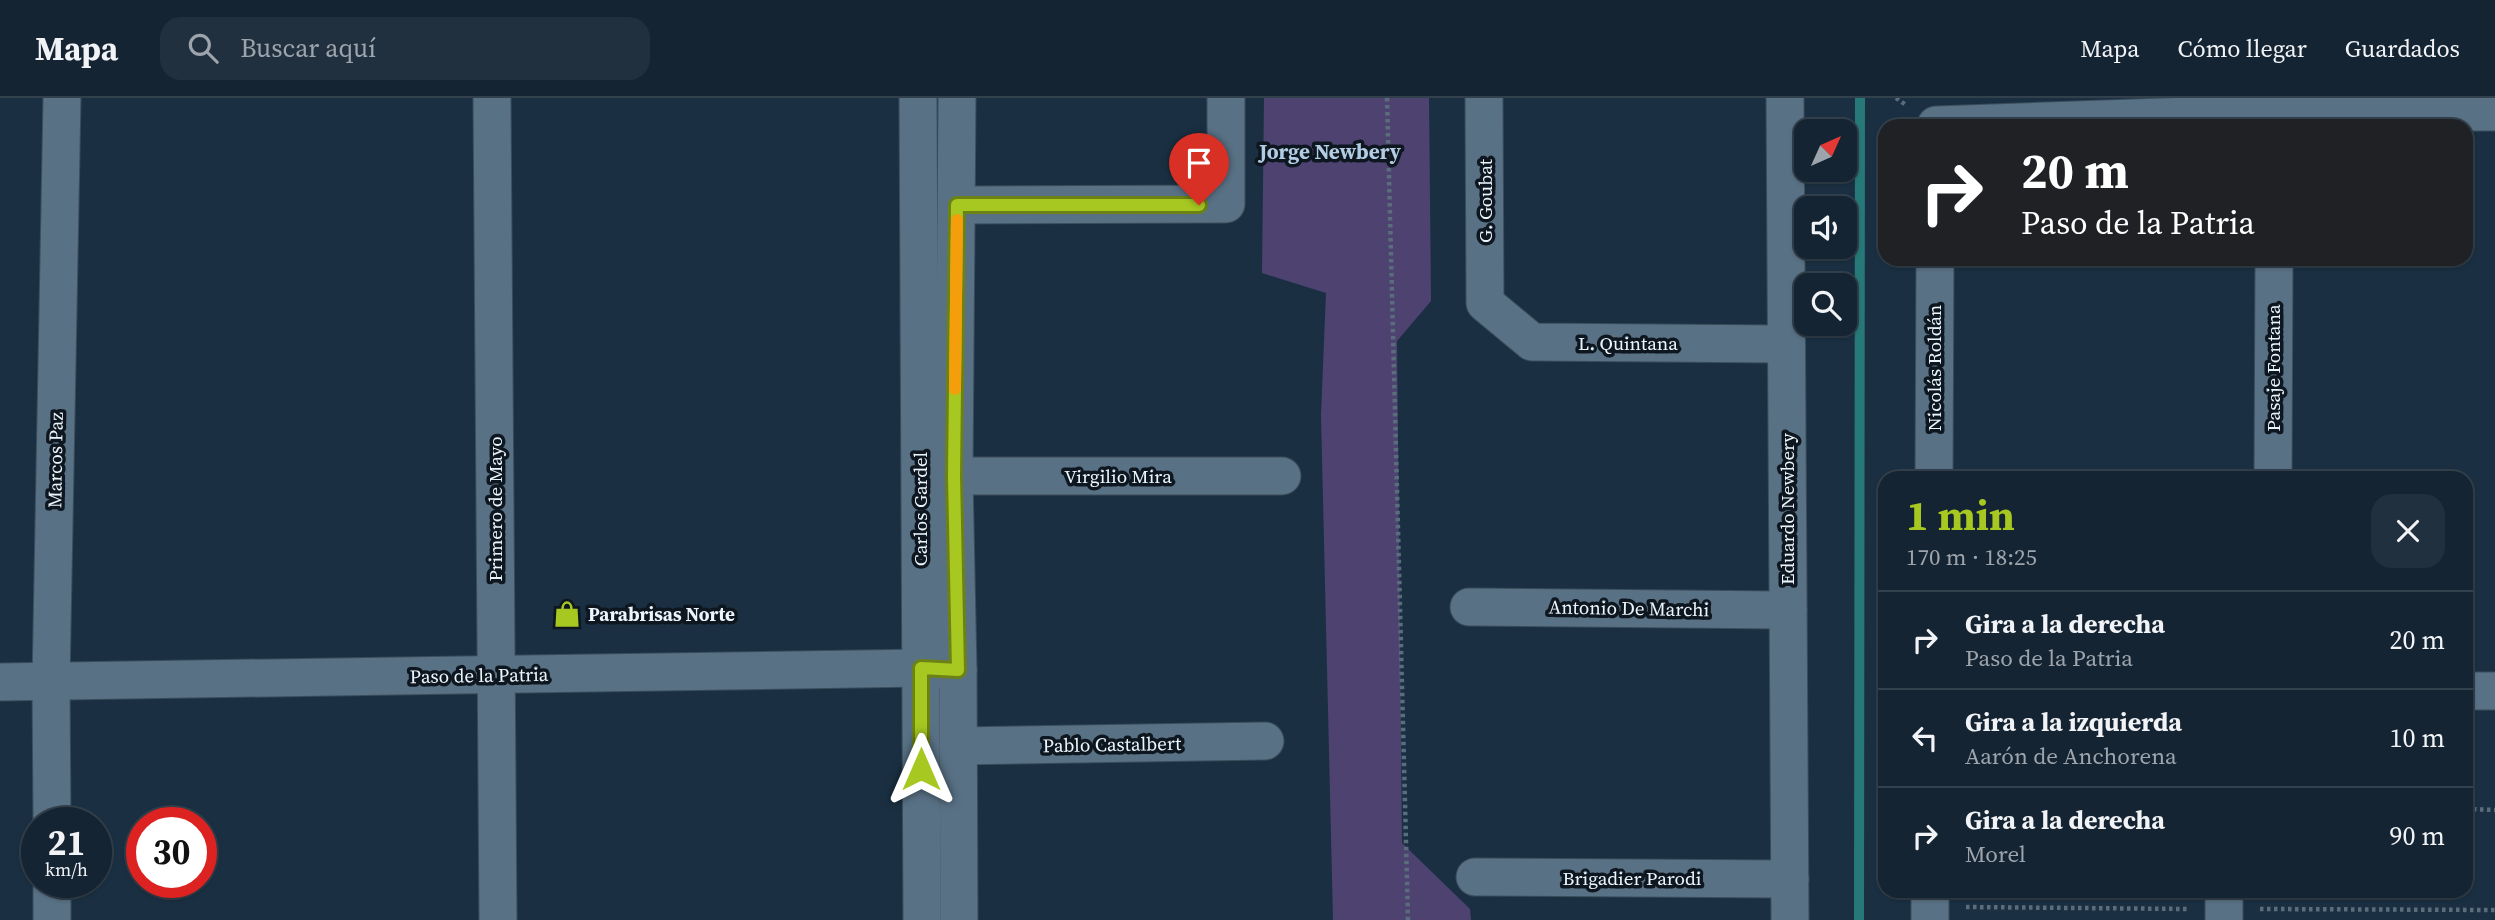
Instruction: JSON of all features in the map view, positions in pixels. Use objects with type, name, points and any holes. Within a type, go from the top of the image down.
[{"type":"street","name":"Marcos Paz","points":[[52,807],[51,682],[62,98]]},
{"type":"street","name":"Primero de Mayo","points":[[492,98],[498,920]]},
{"type":"street","name":"Carlos Gardel","points":[[918,98],[922,920]]},
{"type":"street","points":[[957,98],[954,476],[959,920]]},
{"type":"street","points":[[957,205],[1226,204],[1226,98]]},
{"type":"street","name":"G. Goubat","points":[[1484,98],[1485,303]]},
{"type":"street","name":"Eduardo Newbery","points":[[1785,98],[1790,920]]},
{"type":"street","points":[[1936,116],[2495,111]]},
{"type":"street","name":"Nicolás Roldán","points":[[1934,471],[1935,266]]},
{"type":"street","name":"Pasaje Fontana","points":[[2273,471],[2274,266]]},
{"type":"street","name":"L. Quintana","points":[[1485,303],[1532,342],[1786,344]]},
{"type":"street","name":"Virgilio Mira","points":[[954,476],[1282,476]]},
{"type":"street","name":"Antonio De Marchi","points":[[1469,607],[1788,610]]},
{"type":"street","name":"Paso de la Patria","points":[[0,682],[921,668],[958,670]]},
{"type":"street","points":[[2473,691],[2495,691]]},
{"type":"street","name":"Pablo Castalbert","points":[[958,746],[1265,741]]},
{"type":"street","name":"Brigadier Parodi","points":[[1475,877],[1790,879]]},
{"type":"street","points":[[52,898],[52,920]]},
{"type":"street","points":[[1930,898],[1930,920]]},
{"type":"street","points":[[2224,898],[2224,920]]},
{"type":"path","points":[[1387,98],[1408,920]]},
{"type":"path","points":[[2473,810],[2495,810]]},
{"type":"shaded area","points":[[1264,98],[1429,98],[1431,301],[1397,341],[1402,843],[1470,909],[1471,920],[1333,920],[1321,415],[1326,293],[1262,273]]},
{"type":"waterway","points":[[1859,920],[1860,98]]},
{"type":"slow traffic","points":[[955,389],[957,220]]},
{"type":"place","name":"Parabrisas Norte","points":[[567,614]]},
{"type":"district","name":"Jorge Newbery","points":[[1330,152]]},
{"type":"route","points":[[921,769],[921,668],[958,670],[954,476],[957,205],[1199,205]]}]
